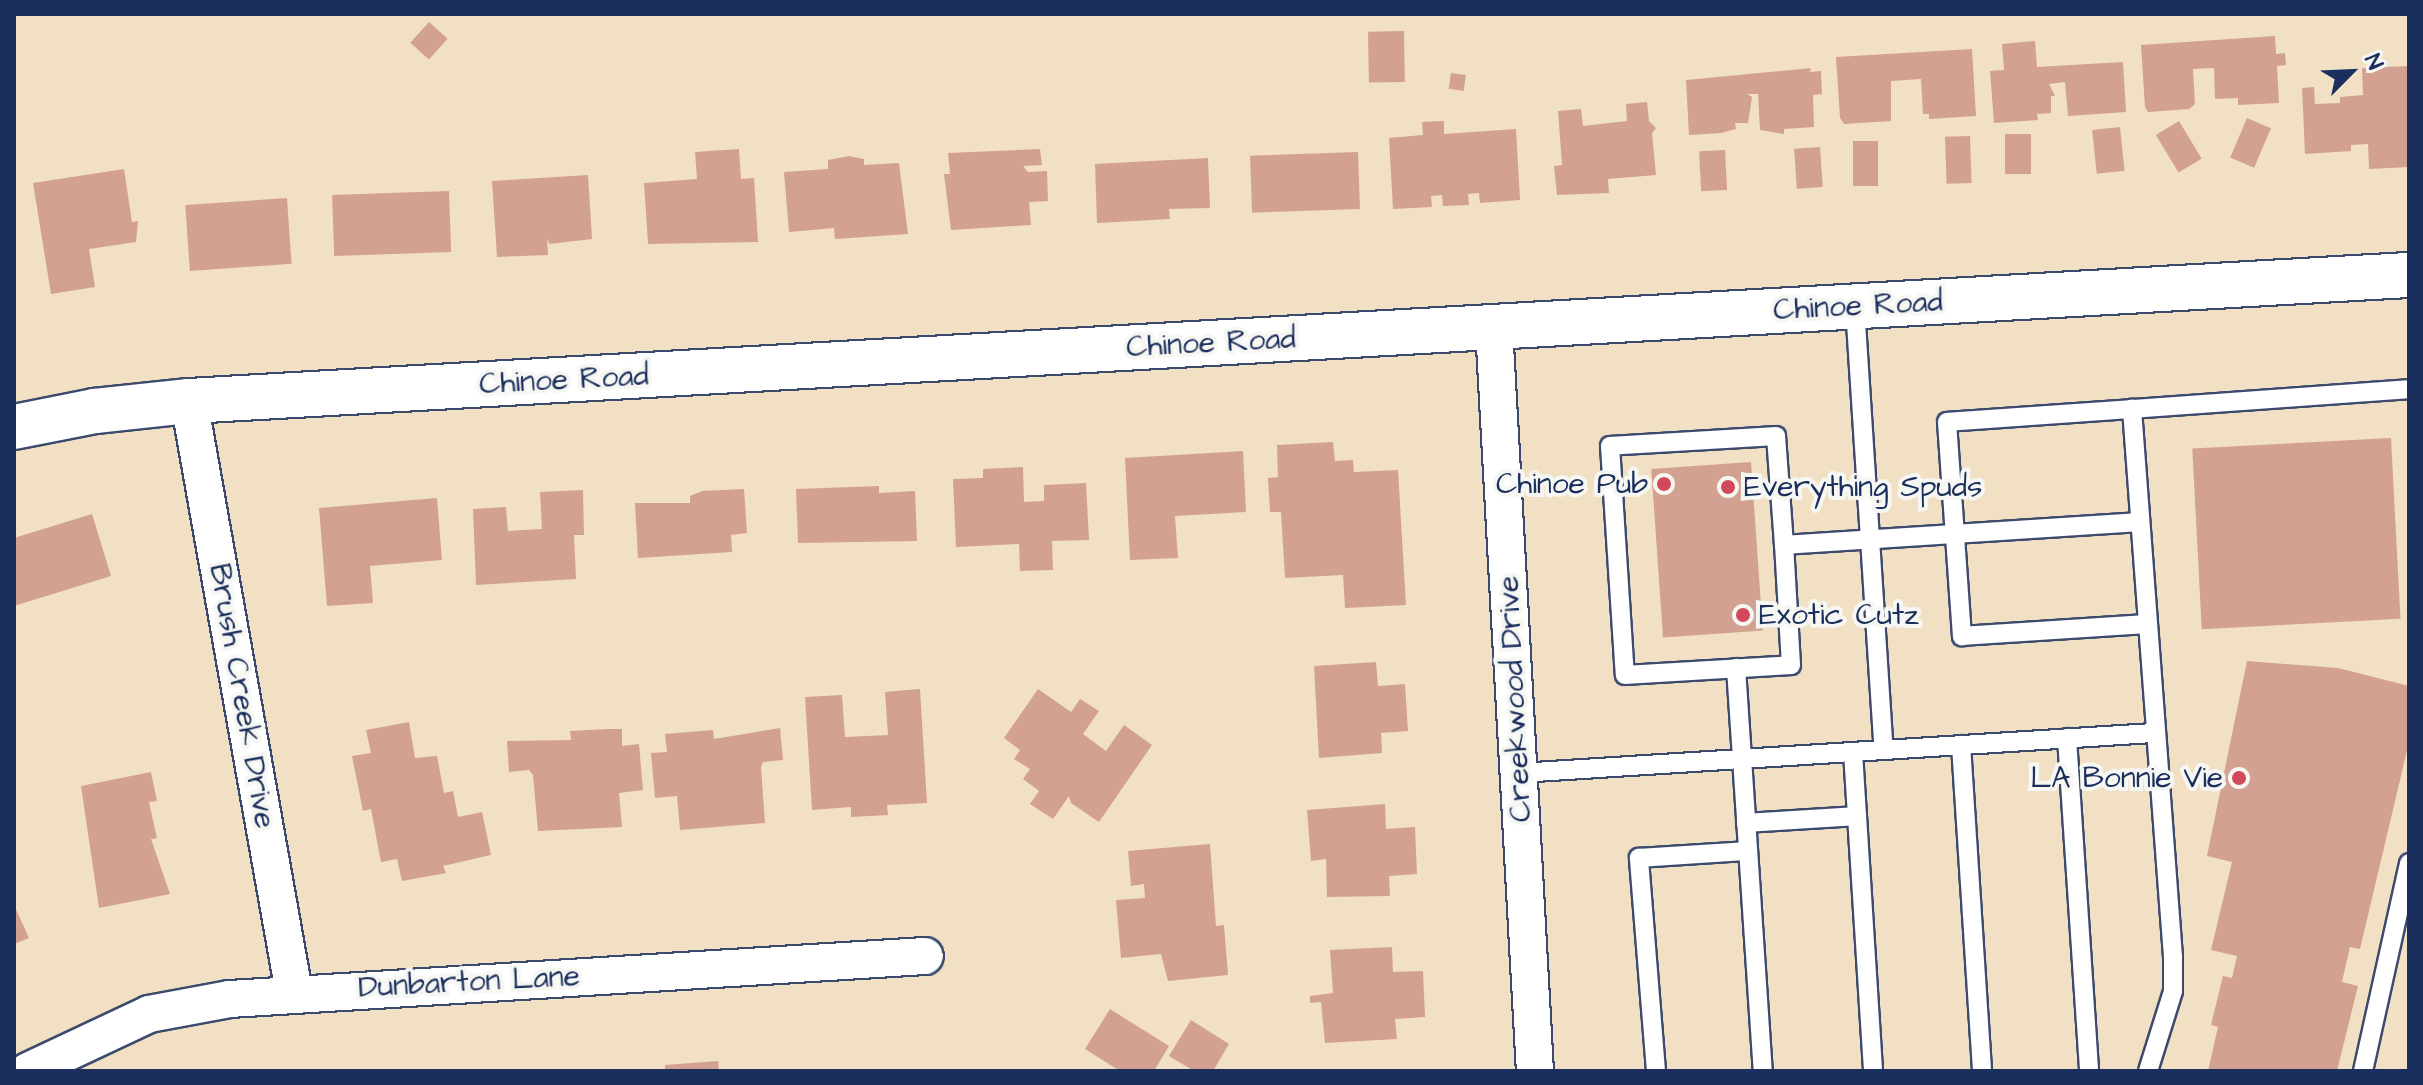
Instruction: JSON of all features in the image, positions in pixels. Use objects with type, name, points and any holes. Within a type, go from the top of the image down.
[{"type":"street","name":"Chinoe Road","points":[[14,427],[95,411],[189,401],[2409,275]]},
{"type":"street","name":"Creekwood Drive","points":[[1494,327],[1535,1071]]},
{"type":"street","name":"Brush Creek Drive","points":[[189,401],[294,992]]},
{"type":"street","name":"Dunbarton Lane","points":[[28,1071],[149,1014],[294,992],[925,956]]},
{"type":"lane","points":[[1855,307],[1884,750]]},
{"type":"lane","points":[[2146,624],[1962,636],[1947,422],[2409,389]]},
{"type":"lane","points":[[2132,409],[2173,991],[2148,1071]]},
{"type":"lane","points":[[1776,436],[1784,545],[1791,665],[1625,675],[1610,446],[1776,436]]},
{"type":"lane","points":[[1784,545],[2139,522]]},
{"type":"lane","points":[[1736,668],[1763,1071]]},
{"type":"lane","points":[[1519,773],[2153,733]]},
{"type":"lane","points":[[2067,738],[2089,1071]]},
{"type":"lane","points":[[1961,745],[1982,1071]]},
{"type":"lane","points":[[1853,752],[1873,1071]]},
{"type":"lane","points":[[1746,823],[1857,816]]},
{"type":"lane","points":[[1656,1071],[1639,858],[1748,851]]},
{"type":"lane","points":[[2363,1071],[2409,863]]},
{"type":"building","points":[[429,22],[448,39],[429,60],[410,43]]},
{"type":"building","points":[[1404,31],[1405,82],[1369,83],[1368,32]]},
{"type":"building","points":[[2275,36],[2276,54],[2285,53],[2286,65],[2277,66],[2279,103],[2238,105],[2238,98],[2215,99],[2214,68],[2193,69],[2195,104],[2189,109],[2148,112],[2145,107],[2141,45]]},
{"type":"building","points":[[2035,41],[2037,67],[2123,62],[2126,112],[2068,116],[2065,82],[2049,84],[2055,96],[2051,96],[2051,113],[2037,114],[2038,120],[1994,123],[1990,71],[2004,70],[2002,44]]},
{"type":"building","points":[[1972,49],[1976,116],[1929,119],[1929,114],[1923,114],[1921,79],[1891,81],[1891,121],[1844,124],[1840,118],[1836,57]]},
{"type":"building","points":[[2409,66],[2409,167],[2369,169],[2368,144],[2351,145],[2351,151],[2305,154],[2302,88],[2314,87],[2315,104],[2340,103],[2340,97],[2363,95],[2362,68]]},
{"type":"building","points":[[1811,68],[1810,72],[1821,71],[1822,94],[1813,95],[1814,127],[1784,129],[1784,134],[1760,130],[1758,94],[1747,94],[1752,97],[1748,123],[1735,123],[1736,129],[1721,133],[1689,135],[1686,80]]},
{"type":"building","points":[[1451,73],[1466,75],[1464,91],[1449,89]]},
{"type":"building","points":[[1647,102],[1649,121],[1656,128],[1652,133],[1656,175],[1608,179],[1609,193],[1557,195],[1554,166],[1562,165],[1558,111],[1581,109],[1583,126],[1627,121],[1626,104]]},
{"type":"building","points":[[2247,118],[2271,128],[2254,168],[2230,158]]},
{"type":"building","points":[[1444,121],[1444,134],[1516,129],[1520,200],[1480,203],[1479,193],[1468,194],[1469,205],[1443,206],[1442,195],[1431,196],[1432,207],[1393,209],[1389,138],[1423,135],[1422,122]]},
{"type":"building","points":[[2179,121],[2202,159],[2179,173],[2156,135]]},
{"type":"building","points":[[2120,127],[2125,171],[2097,174],[2092,130]]},
{"type":"building","points":[[2005,134],[2031,134],[2031,174],[2005,174]]},
{"type":"building","points":[[1970,136],[1972,183],[1947,184],[1945,137]]},
{"type":"building","points":[[1853,141],[1878,141],[1878,186],[1853,186]]},
{"type":"building","points":[[1820,147],[1823,187],[1797,189],[1794,149]]},
{"type":"building","points":[[739,149],[741,179],[754,178],[758,242],[648,244],[644,183],[697,179],[695,152]]},
{"type":"building","points":[[1040,149],[1042,165],[1023,166],[1028,172],[1047,171],[1048,201],[1029,202],[1031,225],[951,230],[944,174],[950,174],[948,153]]},
{"type":"building","points":[[1725,150],[1727,190],[1701,191],[1699,151]]},
{"type":"building","points":[[1358,152],[1360,209],[1252,213],[1250,156]]},
{"type":"building","points":[[849,156],[864,159],[864,165],[899,163],[908,234],[835,239],[834,228],[789,232],[784,172],[828,169],[828,160]]},
{"type":"building","points":[[1208,158],[1210,208],[1169,209],[1170,219],[1097,223],[1095,164]]},
{"type":"building","points":[[124,169],[132,222],[138,221],[136,242],[89,249],[95,287],[51,294],[33,183]]},
{"type":"building","points":[[588,175],[592,239],[549,244],[547,238],[548,255],[497,257],[492,181]]},
{"type":"building","points":[[449,191],[451,252],[334,256],[332,195]]},
{"type":"building","points":[[287,198],[292,264],[190,271],[185,205]]},
{"type":"building","points":[[2391,438],[2400,619],[2202,629],[2192,448]]},
{"type":"building","points":[[1333,442],[1335,461],[1353,460],[1354,472],[1398,470],[1406,605],[1345,608],[1343,575],[1285,578],[1281,512],[1270,512],[1268,478],[1278,477],[1277,445]]},
{"type":"building","points":[[1243,451],[1246,512],[1175,516],[1178,558],[1130,560],[1125,458]]},
{"type":"building","points":[[1751,462],[1763,631],[1663,638],[1651,469]]},
{"type":"building","points":[[1023,467],[1024,502],[1044,501],[1044,485],[1086,483],[1089,540],[1052,541],[1053,570],[1020,571],[1019,544],[956,547],[953,479],[983,478],[983,469]]},
{"type":"building","points":[[879,486],[879,493],[915,491],[917,541],[798,543],[796,489]]},
{"type":"building","points":[[744,489],[747,533],[731,535],[732,552],[638,558],[635,503],[690,503],[690,496],[702,491]]},
{"type":"building","points":[[583,490],[584,535],[574,535],[576,579],[476,585],[473,509],[506,507],[508,531],[542,529],[540,492]]},
{"type":"building","points":[[437,498],[442,560],[370,566],[373,603],[327,606],[319,508]]},
{"type":"building","points":[[92,514],[111,576],[14,606],[14,538]]},
{"type":"building","points":[[2247,661],[2338,668],[2409,686],[2409,742],[2360,949],[2350,947],[2342,982],[2358,986],[2337,1071],[2208,1071],[2218,1027],[2211,1025],[2223,976],[2232,978],[2237,956],[2211,950],[2232,862],[2207,856]]},
{"type":"building","points":[[1376,662],[1378,686],[1405,684],[1408,731],[1381,733],[1382,753],[1319,758],[1314,666]]},
{"type":"building","points":[[920,689],[927,803],[887,805],[888,815],[851,817],[851,807],[812,810],[805,697],[842,695],[845,737],[888,735],[885,692]]},
{"type":"building","points":[[1038,689],[1071,712],[1080,699],[1099,711],[1083,734],[1106,751],[1124,725],[1152,745],[1099,822],[1071,803],[1069,796],[1053,819],[1030,804],[1039,791],[1023,779],[1030,769],[1014,759],[1020,750],[1004,738]]},
{"type":"building","points":[[409,722],[415,758],[437,756],[444,793],[453,791],[458,817],[482,812],[491,855],[443,866],[446,873],[402,881],[397,859],[381,862],[371,809],[363,811],[352,756],[371,753],[366,730]]},
{"type":"building","points":[[780,728],[783,760],[763,762],[761,767],[765,823],[680,830],[677,796],[655,798],[651,753],[667,752],[665,734],[713,730],[714,739]]},
{"type":"building","points":[[622,729],[622,746],[639,744],[643,790],[619,793],[622,827],[538,831],[533,775],[529,770],[509,772],[507,741],[571,740],[570,731]]},
{"type":"building","points":[[151,772],[157,801],[149,802],[157,838],[151,839],[170,894],[99,908],[81,786]]},
{"type":"building","points":[[1385,804],[1386,829],[1415,827],[1417,874],[1389,876],[1390,896],[1327,897],[1326,859],[1311,861],[1307,810]]},
{"type":"building","points":[[1210,844],[1216,926],[1224,925],[1228,975],[1168,981],[1161,954],[1121,958],[1116,900],[1145,898],[1144,884],[1131,886],[1128,851]]},
{"type":"building","points":[[14,905],[29,938],[14,944]]},
{"type":"building","points":[[1392,947],[1393,972],[1423,971],[1425,1017],[1395,1019],[1397,1039],[1325,1043],[1321,1002],[1310,1003],[1310,996],[1333,993],[1330,950]]},
{"type":"building","points":[[1110,1009],[1169,1046],[1154,1071],[1120,1071],[1085,1049]]},
{"type":"building","points":[[1191,1020],[1229,1044],[1213,1071],[1194,1071],[1169,1056]]},
{"type":"building","points":[[718,1061],[719,1071],[665,1071],[665,1065]]},
{"type":"place","name":"Chinoe Pub","points":[[1664,484]]},
{"type":"place","name":"Everything Spuds","points":[[1728,487]]},
{"type":"place","name":"Exotic Cutz","points":[[1743,615]]},
{"type":"place","name":"LA Bonnie Vie","points":[[2239,778]]}]
